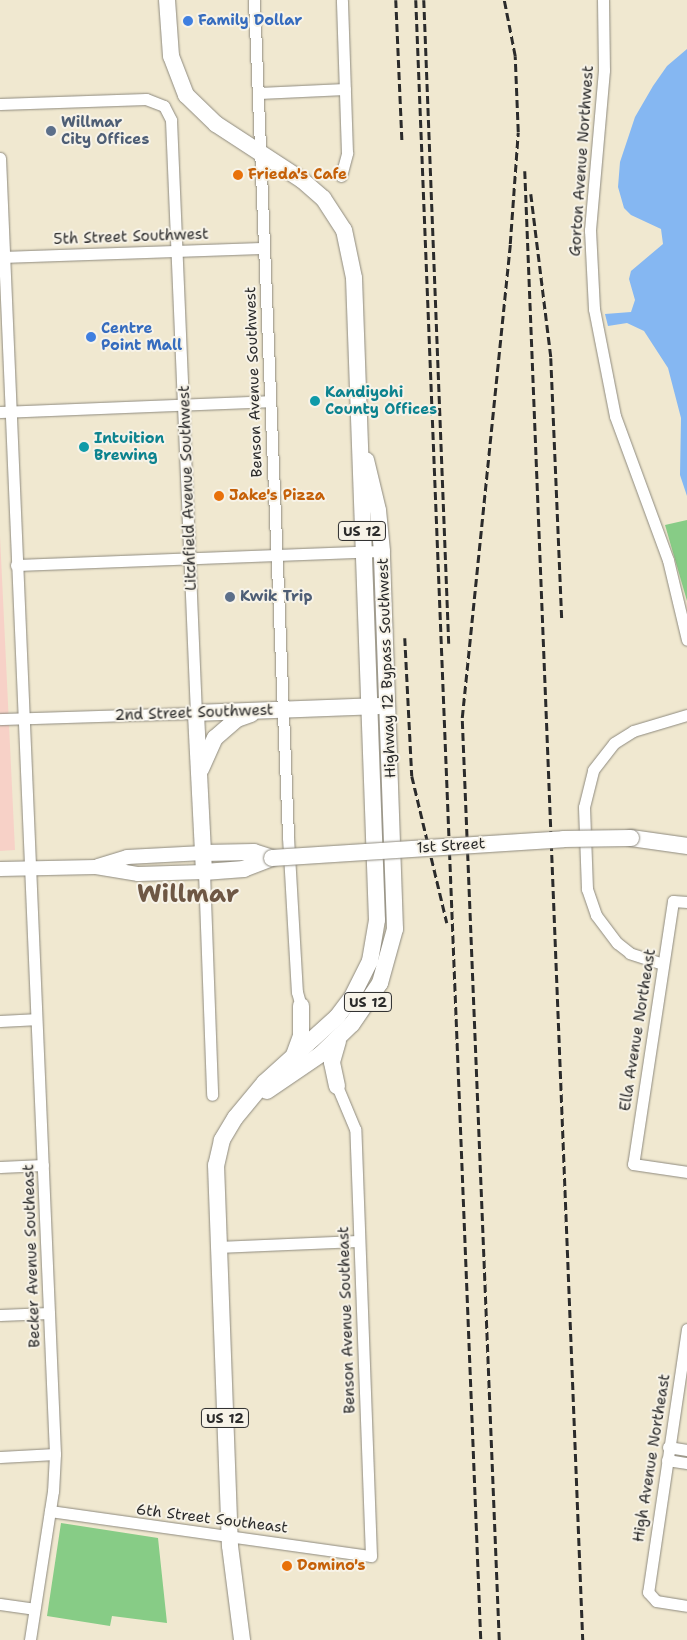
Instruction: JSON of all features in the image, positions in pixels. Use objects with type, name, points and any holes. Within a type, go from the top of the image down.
[{"type":"highway","name":"Highway 12 Bypass Southwest","points":[[167,0],[169,42],[179,82],[195,106],[216,124],[323,198],[348,240],[354,278],[377,920],[373,948],[359,986],[337,1017]]},
{"type":"highway","name":"Highway 12 Bypass Southwest","points":[[340,1037],[368,1002],[390,956],[396,912],[382,551],[378,510],[359,434]]},
{"type":"highway","name":"2nd Street Southwest","points":[[196,713],[388,706]]},
{"type":"highway","points":[[198,784],[207,752],[220,732],[237,719],[277,710]]},
{"type":"highway","name":"Litchfield Avenue Southwest","points":[[196,713],[198,784],[204,872]]},
{"type":"highway","points":[[631,838],[687,835]]},
{"type":"highway","points":[[631,838],[687,846]]},
{"type":"highway","name":"1st Street","points":[[204,872],[244,869],[272,858],[563,839],[631,838]]},
{"type":"highway","name":"1st Street","points":[[203,853],[254,852],[272,858]]},
{"type":"highway","points":[[301,1006],[308,1016],[318,1022],[337,1017]]},
{"type":"highway","points":[[294,1056],[302,1036],[301,1006]]},
{"type":"highway","name":"US 12","points":[[242,1640],[230,1537],[215,1195],[216,1165],[222,1140],[244,1106],[264,1083],[337,1017]]},
{"type":"highway","points":[[337,1086],[332,1056],[340,1037]]},
{"type":"highway","name":"US 12","points":[[244,1106],[302,1068],[340,1037]]},
{"type":"main road","points":[[96,867],[127,857],[203,853]]},
{"type":"main road","points":[[0,869],[96,867],[138,874],[204,872]]},
{"type":"street","name":"Benson Avenue Southwest","points":[[254,0],[262,154],[263,248],[277,555],[277,710],[297,992],[301,1006]]},
{"type":"street","points":[[341,176],[346,163],[346,88],[342,0]]},
{"type":"street","name":"Gorton Avenue Northwest","points":[[603,0],[604,70],[590,230],[594,309],[615,416],[668,560],[687,640]]},
{"type":"street","points":[[259,93],[346,88]]},
{"type":"street","name":"Litchfield Avenue Southwest","points":[[0,104],[152,100],[164,106],[173,128],[196,713]]},
{"type":"street","name":"Becker Avenue Southeast","points":[[0,158],[5,412],[16,565],[34,1019],[43,1165],[55,1454],[50,1511],[30,1640]]},
{"type":"street","name":"5th Street Southwest","points":[[2,257],[263,248]]},
{"type":"street","points":[[5,412],[185,403],[270,401]]},
{"type":"street","points":[[16,565],[382,551]]},
{"type":"street","name":"2nd Street Southwest","points":[[0,719],[196,713]]},
{"type":"street","points":[[663,964],[630,953],[617,943],[596,916],[587,889],[584,807],[593,770],[614,743],[634,731],[687,715]]},
{"type":"street","points":[[204,872],[212,1095]]},
{"type":"street","name":"Ella Avenue Northeast","points":[[687,902],[673,901],[633,1164],[687,1172]]},
{"type":"street","points":[[0,1021],[34,1019]]},
{"type":"street","name":"Benson Avenue Southeast","points":[[337,1086],[354,1129],[371,1556]]},
{"type":"street","points":[[0,1167],[43,1165]]},
{"type":"street","points":[[217,1247],[358,1241]]},
{"type":"street","points":[[0,1315],[49,1313]]},
{"type":"street","name":"High Avenue Northeast","points":[[687,1329],[648,1592],[656,1601],[687,1606]]},
{"type":"street","points":[[668,1447],[687,1450]]},
{"type":"street","points":[[0,1457],[55,1454]]},
{"type":"street","points":[[667,1460],[687,1463]]},
{"type":"street","name":"6th Street Southeast","points":[[50,1511],[371,1556]]},
{"type":"street","points":[[0,1604],[34,1609]]},
{"type":"shaded area","points":[[0,536],[15,850],[0,851]]},
{"type":"green space","points":[[687,520],[687,601],[665,525]]},
{"type":"green space","points":[[61,1523],[158,1538],[167,1623],[112,1616],[110,1626],[47,1616]]},
{"type":"water","points":[[687,49],[687,496],[680,475],[681,418],[668,368],[644,331],[627,323],[608,326],[605,314],[631,312],[635,300],[629,279],[631,271],[663,244],[661,229],[631,215],[624,208],[618,187],[620,162],[635,117],[653,86],[667,66]]},
{"type":"railway","points":[[396,0],[402,140]]},
{"type":"railway","points":[[416,0],[481,1640]]},
{"type":"railway","points":[[424,0],[449,644]]},
{"type":"railway","points":[[499,1640],[462,718],[510,244],[518,132],[515,56],[504,0]]},
{"type":"railway","points":[[525,171],[583,1640]]},
{"type":"railway","points":[[531,194],[551,358],[562,620]]},
{"type":"railway","points":[[405,638],[412,776],[447,923]]},
{"type":"place","name":"Family Dollar","points":[[188,21]]},
{"type":"place","name":"Willmar City Offices","points":[[51,131]]},
{"type":"place","name":"Frieda's Cafe","points":[[238,175]]},
{"type":"place","name":"Centre Point Mall","points":[[91,337]]},
{"type":"place","name":"Kandiyohi County Offices","points":[[315,401]]},
{"type":"place","name":"Intuition Brewing","points":[[84,447]]},
{"type":"place","name":"Jake's Pizza","points":[[219,496]]},
{"type":"place","name":"Kwik Trip","points":[[230,597]]},
{"type":"place","name":"Domino's","points":[[287,1566]]},
{"type":"district","name":"Willmar","points":[[188,893]]}]
